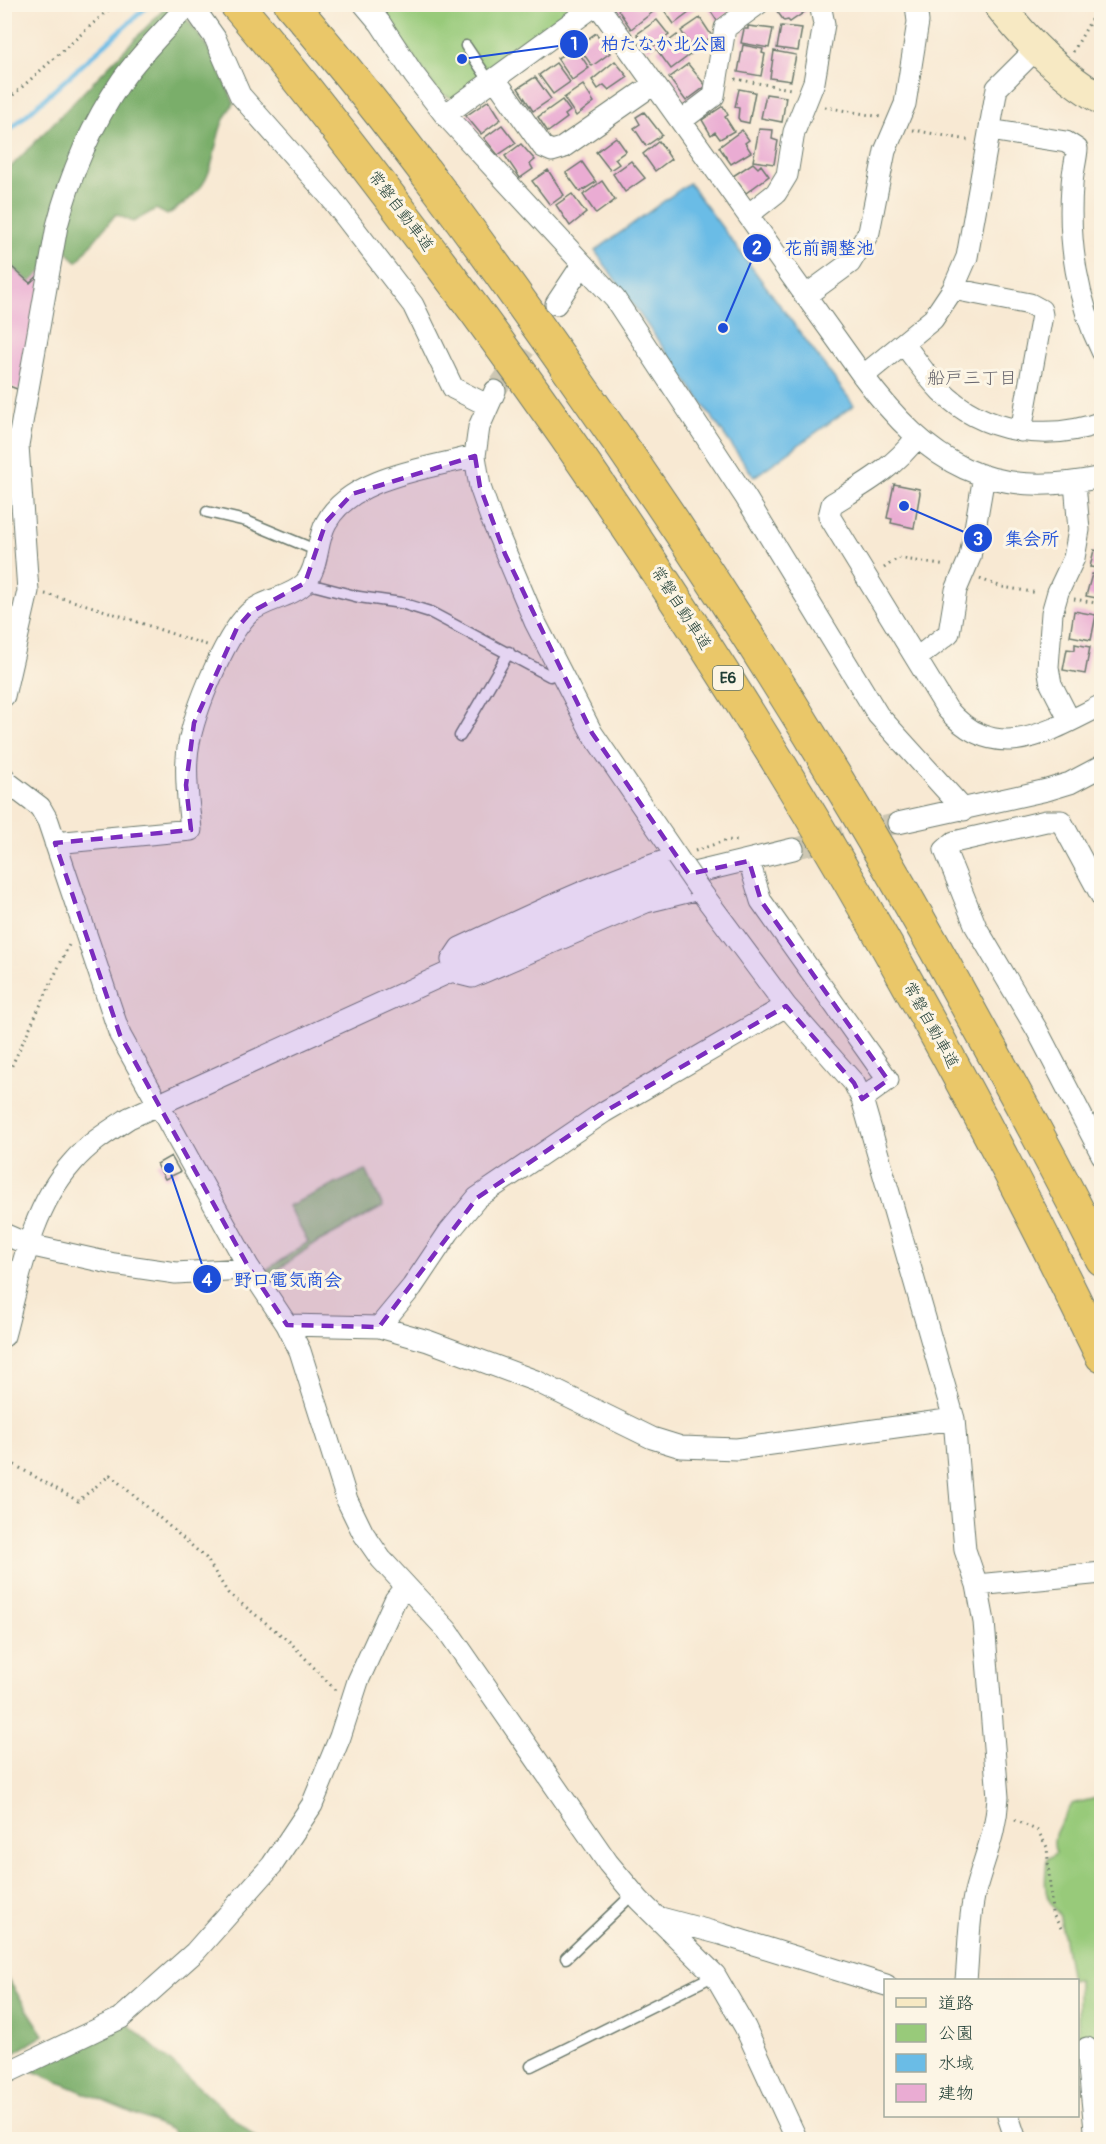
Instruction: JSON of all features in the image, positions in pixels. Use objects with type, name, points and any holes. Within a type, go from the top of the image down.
[{"type":"highway","name":"常磐自動車道","points":[[236,4],[276,51],[497,338],[618,513],[734,688],[895,959],[990,1133],[1101,1356]]},
{"type":"highway","name":"E6","points":[[300,15],[420,167],[526,309],[661,500],[775,675],[866,824],[933,944],[1101,1259]]},
{"type":"street","points":[[4,696],[28,591],[18,445],[55,238],[66,193],[106,105],[123,79],[190,4],[215,38],[240,95],[330,197],[413,305],[453,388],[491,398],[479,427],[475,456],[480,487],[491,518],[559,672],[592,733],[699,889],[786,1006],[854,1083],[862,1099],[954,1419],[965,1550],[977,1585],[984,1623],[998,1797],[997,1817],[993,1840],[975,1892],[966,1979]]},
{"type":"street","points":[[364,4],[445,115],[564,241],[582,265],[615,299],[746,498],[878,715],[964,810]]},
{"type":"street","points":[[445,115],[597,4],[863,376],[899,422],[916,438],[953,463],[984,476],[1042,486],[1075,483],[1101,477]]},
{"type":"street","points":[[681,121],[714,96],[725,28],[758,4]]},
{"type":"street","points":[[748,215],[784,184],[794,132],[810,94],[824,24],[820,4]]},
{"type":"street","points":[[805,296],[850,263],[860,250],[873,220],[885,151],[906,92],[918,22],[916,4]]},
{"type":"street","points":[[998,4],[1036,49],[1062,72],[1101,100]]},
{"type":"street","points":[[863,376],[933,320],[953,289],[967,258],[997,88],[1036,49]]},
{"type":"street","points":[[493,80],[543,147],[552,152],[562,148],[654,84]]},
{"type":"street","points":[[989,136],[1066,142],[1077,149],[1072,185],[1074,256],[1085,309],[1101,351]]},
{"type":"street","points":[[556,304],[582,265]]},
{"type":"street","points":[[953,289],[1030,303],[1041,310],[1042,315],[1021,431]]},
{"type":"street","points":[[904,344],[930,378],[956,404],[991,423],[1021,431],[1071,431],[1101,422]]},
{"type":"street","points":[[916,438],[902,457],[881,474],[832,504],[829,516],[947,709],[958,722],[973,730],[1009,740],[1028,740],[1046,734],[1101,705]]},
{"type":"street","points":[[55,843],[191,830],[186,785],[187,755],[194,723],[224,651],[237,628],[250,612],[304,583],[318,551],[326,522],[352,494],[372,484],[475,456]]},
{"type":"street","points":[[916,658],[949,633],[956,590],[970,557],[984,476]]},
{"type":"street","points":[[1070,721],[1051,684],[1048,667],[1052,613],[1074,558],[1079,530],[1075,483]]},
{"type":"street","points":[[898,823],[964,810],[1070,783],[1101,766]]},
{"type":"street","points":[[5,781],[40,807],[55,843],[80,923],[120,1035],[248,1266],[287,1325],[300,1351],[347,1500],[363,1533],[405,1587],[447,1630],[585,1833],[634,1893],[715,1975],[745,2027],[797,2139]]},
{"type":"street","points":[[1099,887],[1061,821],[1046,821],[954,842],[945,850],[975,927],[1037,1030],[1101,1155]]},
{"type":"street","points":[[4,1336],[40,1213],[72,1163],[95,1141],[129,1118],[565,918],[641,887],[793,849]]},
{"type":"street","points":[[677,857],[630,871],[460,948],[452,960],[460,974],[472,977],[646,902],[699,889]]},
{"type":"street","points":[[749,861],[761,901],[888,1080],[862,1099]]},
{"type":"street","points":[[379,1327],[412,1287],[449,1232],[477,1198],[604,1112],[786,1006]]},
{"type":"street","points":[[4,1234],[29,1245],[114,1264],[176,1273],[243,1269],[248,1266]]},
{"type":"street","points":[[287,1325],[379,1327],[428,1341],[536,1381],[652,1438],[681,1447],[709,1449],[756,1447],[954,1419]]},
{"type":"street","points":[[977,1585],[1101,1573]]},
{"type":"street","points":[[4,2074],[121,2018],[195,1952],[272,1865],[312,1805],[340,1737],[350,1704],[395,1600],[405,1587]]},
{"type":"street","points":[[657,1917],[721,1934],[884,1985]]},
{"type":"street","points":[[1089,2046],[1096,2139]]},
{"type":"street","points":[[1009,2117],[1016,2139]]},
{"type":"lane","points":[[466,46],[493,80]]},
{"type":"lane","points":[[207,512],[246,521],[318,551]]},
{"type":"lane","points":[[304,583],[430,612],[509,652],[550,676],[559,672]]},
{"type":"lane","points":[[460,736],[509,652]]},
{"type":"lane","points":[[566,1958],[634,1893]]},
{"type":"lane","points":[[531,2066],[715,1975]]},
{"type":"path","points":[[4,103],[115,4]]},
{"type":"path","points":[[536,4],[548,4]]},
{"type":"path","points":[[1068,61],[1100,4]]},
{"type":"path","points":[[717,76],[802,90],[810,94],[815,105],[897,121],[902,128],[989,136]]},
{"type":"path","points":[[28,591],[85,602],[148,627],[224,651]]},
{"type":"path","points":[[4,1082],[80,923]]},
{"type":"path","points":[[4,1459],[78,1501],[110,1475],[206,1558],[228,1593],[290,1642],[315,1672],[350,1704]]},
{"type":"path","points":[[997,1817],[1016,1820],[1038,1831],[1047,1847],[1052,1913],[1061,1928]]},
{"type":"highlighted area","points":[[475,456],[480,487],[505,554],[592,733],[689,874],[749,861],[761,901],[888,1080],[862,1099],[854,1083],[786,1006],[604,1112],[477,1198],[379,1327],[287,1325],[248,1266],[120,1035],[55,843],[191,830],[186,785],[194,723],[237,628],[251,612],[305,583],[326,522],[352,494]]},
{"type":"green space","points":[[168,5],[174,5],[202,39],[216,62],[234,103],[220,129],[206,179],[192,197],[167,215],[156,209],[133,222],[116,214],[77,262],[60,245],[44,270],[30,283],[5,260],[5,173]]},
{"type":"green space","points":[[376,5],[586,5],[454,99],[439,93]]},
{"type":"green space","points":[[366,1170],[383,1207],[314,1244],[263,1280],[259,1275],[308,1242],[288,1206]]},
{"type":"green space","points":[[1101,1797],[1101,2040],[1079,2039],[1079,1979],[1071,1979],[1060,1917],[1050,1902],[1046,1890],[1047,1859],[1056,1853],[1055,1834],[1072,1804]]},
{"type":"green space","points":[[4,1973],[44,2035],[5,2059],[4,2059]]},
{"type":"green space","points":[[128,2024],[257,2139],[179,2139],[170,2129],[30,2070]]},
{"type":"water","points":[[689,183],[854,405],[754,477],[595,251]]},
{"type":"building","points":[[625,4],[637,7],[646,4],[653,12],[631,29],[618,10]]},
{"type":"building","points":[[671,4],[701,4],[674,24],[664,10]]},
{"type":"building","points":[[706,4],[731,4],[734,8],[717,21]]},
{"type":"building","points":[[777,4],[806,4],[809,9],[790,22],[784,21],[774,7]]},
{"type":"building","points":[[700,18],[712,36],[694,50],[681,31]]},
{"type":"building","points":[[657,20],[669,35],[648,50],[637,34]]},
{"type":"building","points":[[748,26],[773,29],[769,48],[741,43],[744,29],[748,29]]},
{"type":"building","points":[[781,26],[802,28],[798,51],[777,48]]},
{"type":"building","points":[[596,33],[610,53],[592,66],[578,46]]},
{"type":"building","points":[[677,35],[691,54],[671,69],[657,50]]},
{"type":"building","points":[[743,45],[763,49],[762,53],[765,54],[761,76],[738,72]]},
{"type":"building","points":[[576,48],[589,68],[572,80],[557,58]]},
{"type":"building","points":[[774,51],[796,55],[791,81],[770,78]]},
{"type":"building","points":[[615,61],[628,77],[609,90],[604,85],[598,89],[592,80]]},
{"type":"building","points":[[556,63],[570,82],[553,94],[539,75]]},
{"type":"building","points":[[688,64],[706,86],[686,101],[669,78]]},
{"type":"building","points":[[535,77],[551,99],[533,111],[518,88]]},
{"type":"building","points":[[583,85],[594,102],[576,116],[564,98]]},
{"type":"building","points":[[739,89],[755,92],[749,123],[740,121],[738,118],[739,108],[735,107]]},
{"type":"building","points":[[766,94],[786,97],[782,122],[761,118]]},
{"type":"building","points":[[489,100],[501,119],[481,134],[466,116]]},
{"type":"building","points":[[562,100],[570,111],[565,115],[567,118],[548,132],[538,117]]},
{"type":"building","points":[[723,106],[728,115],[725,117],[734,131],[720,139],[715,132],[711,135],[702,120]]},
{"type":"building","points":[[644,112],[662,135],[646,146],[634,128],[640,124],[636,117]]},
{"type":"building","points":[[502,125],[516,143],[498,155],[484,138]]},
{"type":"building","points":[[759,129],[773,130],[772,139],[778,141],[774,164],[753,161]]},
{"type":"building","points":[[742,130],[749,140],[745,143],[751,152],[731,164],[719,147]]},
{"type":"building","points":[[616,137],[626,151],[615,159],[619,164],[610,170],[596,152]]},
{"type":"building","points":[[659,141],[671,159],[655,171],[643,154]]},
{"type":"building","points":[[521,144],[535,160],[530,164],[533,169],[520,178],[505,156]]},
{"type":"building","points":[[631,161],[645,178],[625,192],[613,174]]},
{"type":"building","points":[[582,162],[596,182],[580,192],[566,173]]},
{"type":"building","points":[[753,163],[758,168],[761,165],[769,176],[746,193],[733,176]]},
{"type":"building","points":[[548,170],[564,195],[550,205],[532,181]]},
{"type":"building","points":[[602,181],[615,200],[596,214],[583,195]]},
{"type":"building","points":[[572,194],[586,213],[570,226],[556,205]]},
{"type":"building","points":[[4,260],[30,283],[44,270],[22,391],[4,384]]},
{"type":"building","points":[[894,484],[919,489],[914,528],[891,523],[892,519],[887,518]]},
{"type":"building","points":[[1094,550],[1102,552],[1102,572],[1099,572],[1099,568],[1090,567]]},
{"type":"building","points":[[1092,574],[1102,575],[1102,599],[1086,596]]},
{"type":"building","points":[[1074,611],[1096,615],[1091,640],[1070,636]]},
{"type":"building","points":[[1075,644],[1090,647],[1085,674],[1063,670],[1067,649],[1075,650]]},
{"type":"building","points":[[171,1156],[180,1172],[165,1179],[157,1164]]},
{"type":"waterway","points":[[4,135],[150,4]]},
{"type":"tunnel","points":[[495,391],[545,321]]},
{"type":"tunnel","points":[[793,849],[898,823]]},
{"type":"place","name":"柏たなか北公園","points":[[462,59]]},
{"type":"place","name":"花前調整池","points":[[723,328]]},
{"type":"place","name":"集会所","points":[[904,506]]},
{"type":"place","name":"野口電気商会","points":[[169,1168]]},
{"type":"district","name":"船戸三丁目","points":[[972,378]]}]
